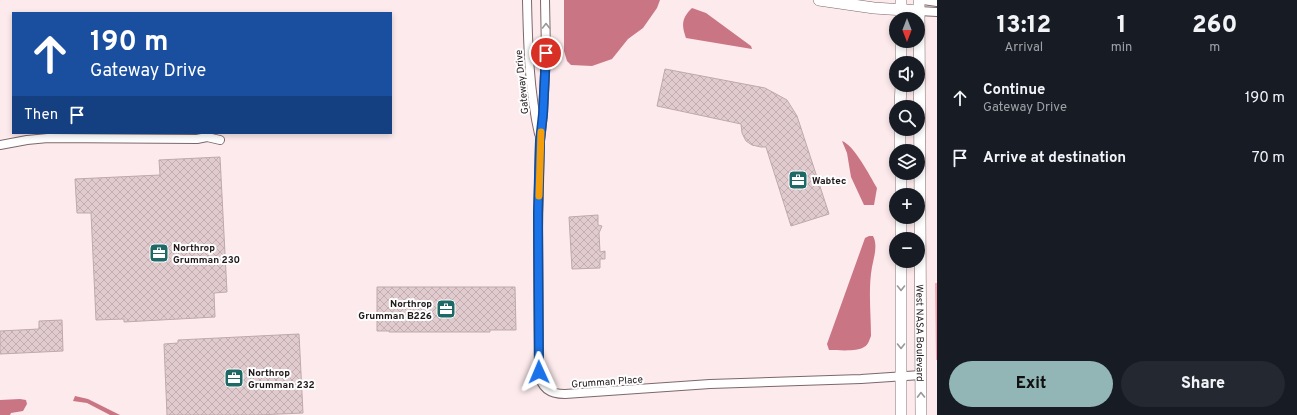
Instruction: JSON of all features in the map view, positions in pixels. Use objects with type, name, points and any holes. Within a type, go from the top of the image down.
[{"type":"main road","points":[[819,0],[856,6],[901,10],[919,5]]},
{"type":"main road","name":"West NASA Boulevard","points":[[919,5],[921,415]]},
{"type":"main road","name":"West NASA Boulevard","points":[[901,268],[901,415]]},
{"type":"street","name":"Gateway Drive","points":[[527,0],[531,97],[540,141]]},
{"type":"street","name":"Gateway Drive","points":[[540,141],[546,53],[545,0]]},
{"type":"street","points":[[923,0],[937,2]]},
{"type":"street","points":[[919,5],[937,12]]},
{"type":"street","points":[[190,139],[199,134]]},
{"type":"street","points":[[0,145],[48,138],[190,139],[207,137],[220,140]]},
{"type":"street","name":"Grumman Place","points":[[540,141],[538,241],[539,372],[542,385],[548,391],[555,394],[565,394],[697,384],[921,375]]},
{"type":"green space","points":[[935,283],[937,283],[937,360],[936,360]]},
{"type":"shaded area","points":[[564,0],[660,0],[657,8],[643,28],[628,39],[612,59],[592,66],[571,65],[567,61],[564,51]]},
{"type":"shaded area","points":[[692,8],[706,13],[751,46],[752,49],[686,38],[683,29],[683,22],[684,18]]},
{"type":"shaded area","points":[[842,141],[852,148],[857,154],[877,188],[874,205],[864,205],[851,177],[847,153]]},
{"type":"shaded area","points":[[873,236],[875,243],[875,255],[870,284],[871,336],[868,343],[861,349],[829,350],[827,344],[865,238]]},
{"type":"shaded area","points":[[75,396],[88,399],[120,415],[110,415],[87,403],[73,401]]},
{"type":"shaded area","points":[[0,400],[26,400],[27,404],[23,411],[11,413],[10,415],[0,415]]},
{"type":"building","name":"Wabtec","points":[[665,69],[765,88],[787,100],[797,116],[829,214],[791,226],[766,147],[752,145],[746,141],[742,133],[741,124],[657,106]]},
{"type":"building","name":"Northrop Grumman 230","points":[[220,157],[227,292],[214,293],[215,317],[124,322],[124,319],[96,320],[91,213],[77,213],[75,179],[160,175],[159,160]]},
{"type":"building","points":[[598,215],[598,225],[602,226],[599,233],[600,252],[605,251],[605,259],[600,259],[600,268],[572,269],[569,217]]},
{"type":"building","name":"Northrop Grumman B226","points":[[377,287],[515,287],[516,330],[490,330],[490,332],[377,331]]},
{"type":"building","points":[[62,320],[63,351],[0,354],[0,331],[39,329],[39,321]]},
{"type":"building","name":"Northrop Grumman 232","points":[[299,334],[303,413],[257,415],[167,415],[164,344],[178,343],[178,340]]},
{"type":"slow traffic","points":[[539,196],[541,132]]},
{"type":"place","name":"Wabtec","points":[[798,180]]},
{"type":"place","name":"Northrop Grumman 230","points":[[159,253]]},
{"type":"place","name":"Northrop Grumman B226","points":[[446,309]]},
{"type":"place","name":"Northrop Grumman 232","points":[[234,378]]},
{"type":"route","points":[[539,372],[538,213],[540,141],[546,53]]}]
